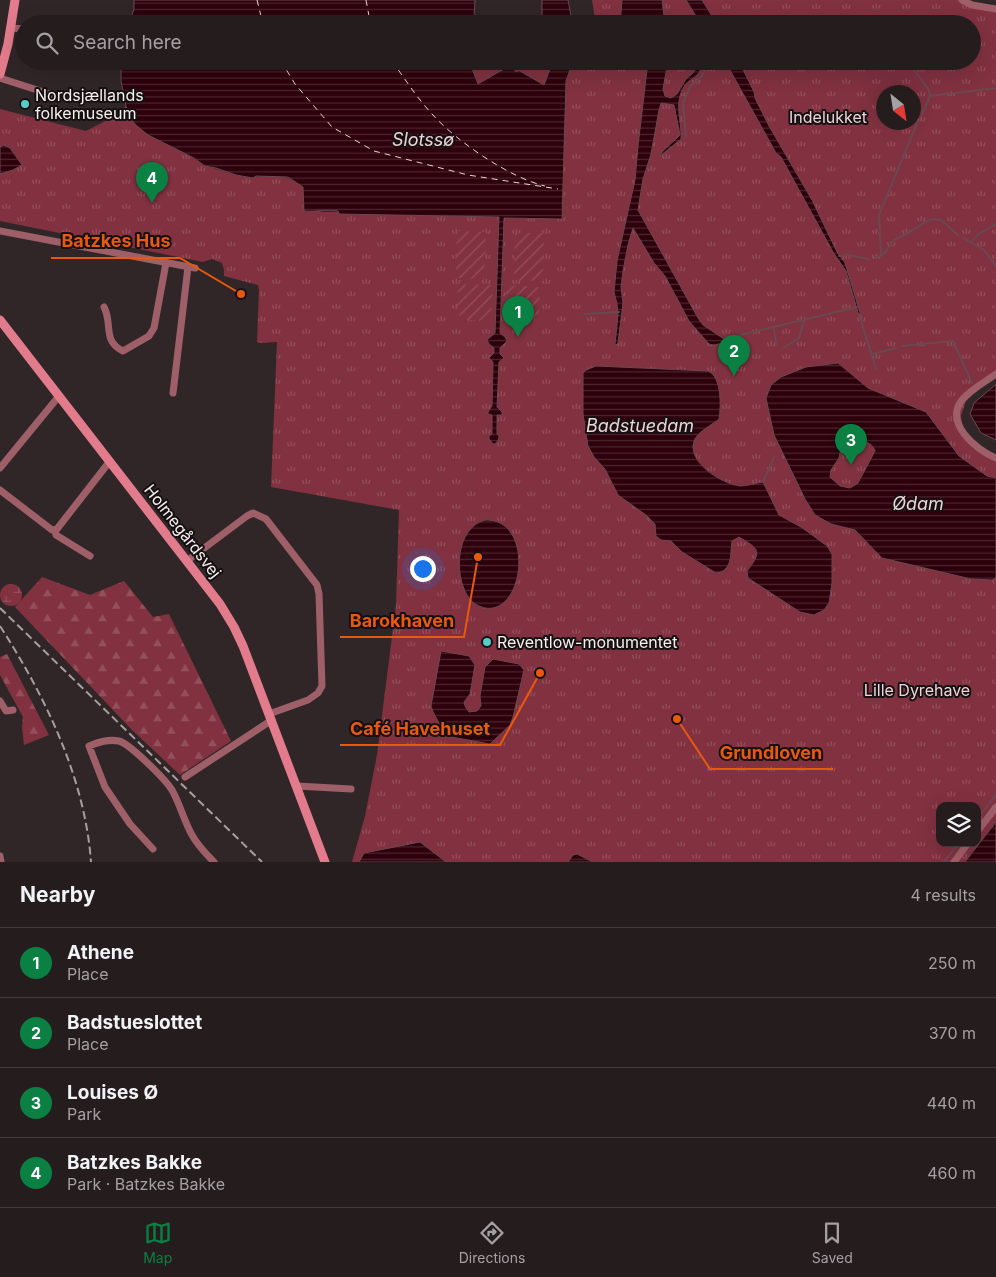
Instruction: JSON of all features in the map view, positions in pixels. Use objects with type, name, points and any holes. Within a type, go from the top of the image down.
[{"type":"street","points":[[0,74],[4,43],[11,28],[14,0]]},
{"type":"street","points":[[962,0],[996,9]]},
{"type":"street","points":[[0,78],[53,96]]},
{"type":"street","points":[[0,231],[192,268],[173,393]]},
{"type":"street","points":[[104,307],[108,315],[109,336],[116,347],[123,351],[149,336],[154,328],[166,263]]},
{"type":"street","name":"Holmegårdsvej","points":[[0,320],[220,604],[234,626],[244,646],[325,862]]},
{"type":"street","points":[[996,374],[962,400],[957,408],[956,419],[966,436],[988,454],[996,458]]},
{"type":"street","points":[[0,468],[59,396]]},
{"type":"street","points":[[55,530],[110,461]]},
{"type":"street","points":[[0,490],[52,530],[55,530]]},
{"type":"street","points":[[185,777],[271,717],[318,694],[322,686],[319,594],[317,585],[266,519],[253,513],[247,516],[187,561]]},
{"type":"street","points":[[55,530],[56,535],[90,556]]},
{"type":"street","points":[[0,701],[6,711],[13,710]]},
{"type":"street","points":[[153,849],[130,824],[105,787],[89,746],[105,740],[116,740],[125,743],[166,780],[173,790],[191,834],[199,847],[214,862]]},
{"type":"street","points":[[297,786],[351,789]]},
{"type":"street","points":[[981,827],[996,807]]},
{"type":"street","points":[[954,862],[965,847]]},
{"type":"street","points":[[0,856],[1,862]]},
{"type":"green space","points":[[592,0],[622,0],[621,15],[594,15]]},
{"type":"green space","points":[[662,0],[962,0],[996,9],[996,374],[966,401],[961,416],[965,439],[973,448],[996,460],[996,822],[981,841],[981,802],[936,802],[936,847],[977,847],[965,862],[352,862],[365,816],[377,755],[396,605],[399,510],[271,487],[277,342],[257,342],[258,285],[224,276],[222,263],[212,259],[203,262],[0,221],[0,109],[86,131],[113,117],[126,106],[128,116],[205,166],[235,175],[253,177],[278,176],[295,181],[303,187],[304,195],[321,212],[499,217],[570,70],[981,70],[981,15],[664,15]]},
{"type":"green space","points":[[473,70],[502,70],[478,84]]},
{"type":"green space","points":[[518,70],[550,70],[544,85]]},
{"type":"green space","points":[[457,231],[486,232],[484,279],[456,278]]},
{"type":"green space","points":[[515,233],[544,233],[543,281],[514,280]]},
{"type":"green space","points":[[458,284],[493,285],[491,321],[463,320],[457,312]]},
{"type":"green space","points":[[506,285],[540,287],[539,315],[533,323],[505,322]]},
{"type":"green space","points":[[42,577],[90,595],[124,581],[153,617],[169,614],[231,741],[180,775],[132,730],[15,607]]},
{"type":"green space","points":[[11,584],[19,587],[22,595],[19,603],[11,606],[3,603],[0,595],[3,587]]},
{"type":"green space","points":[[7,654],[49,735],[24,745],[23,717],[0,675],[0,657]]},
{"type":"water","points":[[134,0],[475,0],[474,15],[132,15]]},
{"type":"water","points":[[542,0],[568,0],[571,15],[542,15]]},
{"type":"water","points":[[622,0],[662,0],[664,15],[621,15]]},
{"type":"water","points":[[686,0],[702,0],[711,15],[695,15]]},
{"type":"water","name":"Slotssø","points":[[121,70],[473,70],[478,84],[502,70],[514,70],[517,72],[518,70],[544,85],[550,70],[570,70],[566,81],[562,219],[504,218],[500,333],[507,341],[500,348],[500,354],[504,358],[499,362],[497,407],[502,412],[502,415],[497,415],[497,434],[499,436],[497,442],[493,444],[489,439],[489,436],[492,434],[492,415],[488,414],[488,412],[492,406],[493,362],[489,358],[494,353],[494,348],[487,340],[495,333],[499,217],[339,214],[338,211],[334,210],[304,211],[303,187],[288,177],[256,176],[253,178],[205,166],[194,158],[148,135],[128,116],[121,81]]},
{"type":"water","points":[[647,70],[666,70],[663,89],[665,96],[671,98],[677,94],[686,79],[695,70],[700,70],[686,84],[679,98],[681,139],[660,156],[680,135],[674,105],[661,103],[651,154],[643,179],[638,210],[698,318],[703,325],[724,339],[723,343],[709,344],[689,321],[665,276],[654,263],[633,228],[623,271],[621,287],[623,303],[618,343],[615,344],[618,315],[614,292],[617,261],[635,180]]},
{"type":"water","points":[[730,70],[743,70],[769,126],[812,200],[837,252],[845,263],[861,316],[859,316],[846,271],[833,252],[781,157],[776,153]]},
{"type":"water","points":[[4,145],[10,148],[22,165],[0,174],[0,147]]},
{"type":"water","name":"Ødam","points":[[838,363],[868,388],[926,412],[959,456],[987,476],[996,478],[996,578],[992,580],[971,579],[882,558],[855,530],[831,524],[815,515],[805,499],[774,435],[766,398],[771,385],[781,377],[806,367]],"holes":[[[850,440],[871,444],[875,451],[858,483],[850,488],[840,486],[830,477],[831,470],[839,458],[842,443]]]},
{"type":"water","name":"Badstuedam","points":[[596,366],[708,371],[713,374],[720,392],[719,419],[695,439],[693,447],[695,455],[707,470],[724,481],[740,486],[763,482],[779,515],[801,527],[827,546],[832,554],[832,583],[829,603],[824,610],[814,615],[800,612],[748,578],[747,571],[757,555],[755,548],[739,537],[732,541],[728,565],[721,572],[716,573],[682,552],[671,541],[661,540],[656,536],[655,524],[646,515],[618,495],[605,469],[594,457],[588,446],[583,414],[583,373]]},
{"type":"water","points":[[995,385],[996,440],[981,433],[970,414],[974,403]]},
{"type":"water","points":[[485,520],[501,523],[512,534],[518,549],[519,566],[516,583],[509,597],[499,606],[485,608],[474,603],[467,595],[460,575],[459,564],[463,541],[468,532],[475,525]]},
{"type":"water","points":[[441,651],[469,656],[475,665],[470,694],[464,702],[469,712],[477,711],[481,706],[480,696],[485,667],[493,659],[519,664],[524,670],[510,725],[490,744],[446,736],[433,712],[431,706]]},
{"type":"water","points":[[996,822],[996,862],[965,862],[977,847],[981,847],[981,841]]},
{"type":"water","points":[[420,842],[446,862],[359,862],[364,853]]},
{"type":"water","points":[[577,854],[593,862],[568,862],[573,855]]},
{"type":"waterway","points":[[686,137],[683,103],[690,87],[702,76],[705,70]]},
{"type":"waterway","points":[[914,70],[929,90],[930,96],[922,114]]},
{"type":"waterway","points":[[930,96],[996,88]]},
{"type":"waterway","points":[[881,256],[879,215],[914,130]]},
{"type":"waterway","points":[[875,258],[884,254],[894,240],[933,219],[941,220],[958,235]]},
{"type":"waterway","points":[[972,241],[979,234],[996,224]]},
{"type":"waterway","points":[[963,238],[984,250],[996,266]]},
{"type":"waterway","points":[[839,256],[849,255],[868,259]]},
{"type":"waterway","points":[[740,335],[857,307]]},
{"type":"waterway","points":[[584,314],[619,312]]},
{"type":"waterway","points":[[859,314],[876,369]]},
{"type":"waterway","points":[[783,348],[799,338],[804,320]]},
{"type":"waterway","points":[[774,328],[776,345]]},
{"type":"waterway","points":[[902,346],[953,341],[972,383]]},
{"type":"waterway","points":[[872,354],[896,348]]},
{"type":"waterway","points":[[763,482],[774,457]]},
{"type":"waterway","points":[[981,814],[996,795]]},
{"type":"waterway","points":[[944,862],[956,847]]},
{"type":"ferry route","points":[[257,0],[261,15]]},
{"type":"ferry route","points":[[366,0],[369,15]]},
{"type":"ferry route","points":[[286,70],[295,84],[332,127],[374,151],[468,175],[558,189]]},
{"type":"ferry route","points":[[398,70],[427,108],[455,136],[500,167],[531,182],[545,186]]},
{"type":"railway","points":[[0,608],[262,862]]},
{"type":"railway","points":[[0,626],[47,709],[60,739],[81,800],[91,862]]},
{"type":"place","name":"Nordsjællands folkemuseum","points":[[25,104]]},
{"type":"place","name":"Batzkes Bakke","points":[[152,203]]},
{"type":"place","name":"Batzkes Hus","points":[[241,294]]},
{"type":"place","name":"Athene","points":[[518,337]]},
{"type":"place","name":"Badstueslottet","points":[[734,376]]},
{"type":"place","name":"Louises Ø","points":[[851,465]]},
{"type":"place","name":"Barokhaven","points":[[478,557]]},
{"type":"place","name":"Reventlow-monumentet","points":[[487,642]]},
{"type":"place","name":"Café Havehuset","points":[[540,673]]},
{"type":"place","name":"Grundloven","points":[[677,719]]},
{"type":"park label","name":"Indelukket","points":[[828,117]]},
{"type":"park label","name":"Lille Dyrehave","points":[[917,690]]}]
